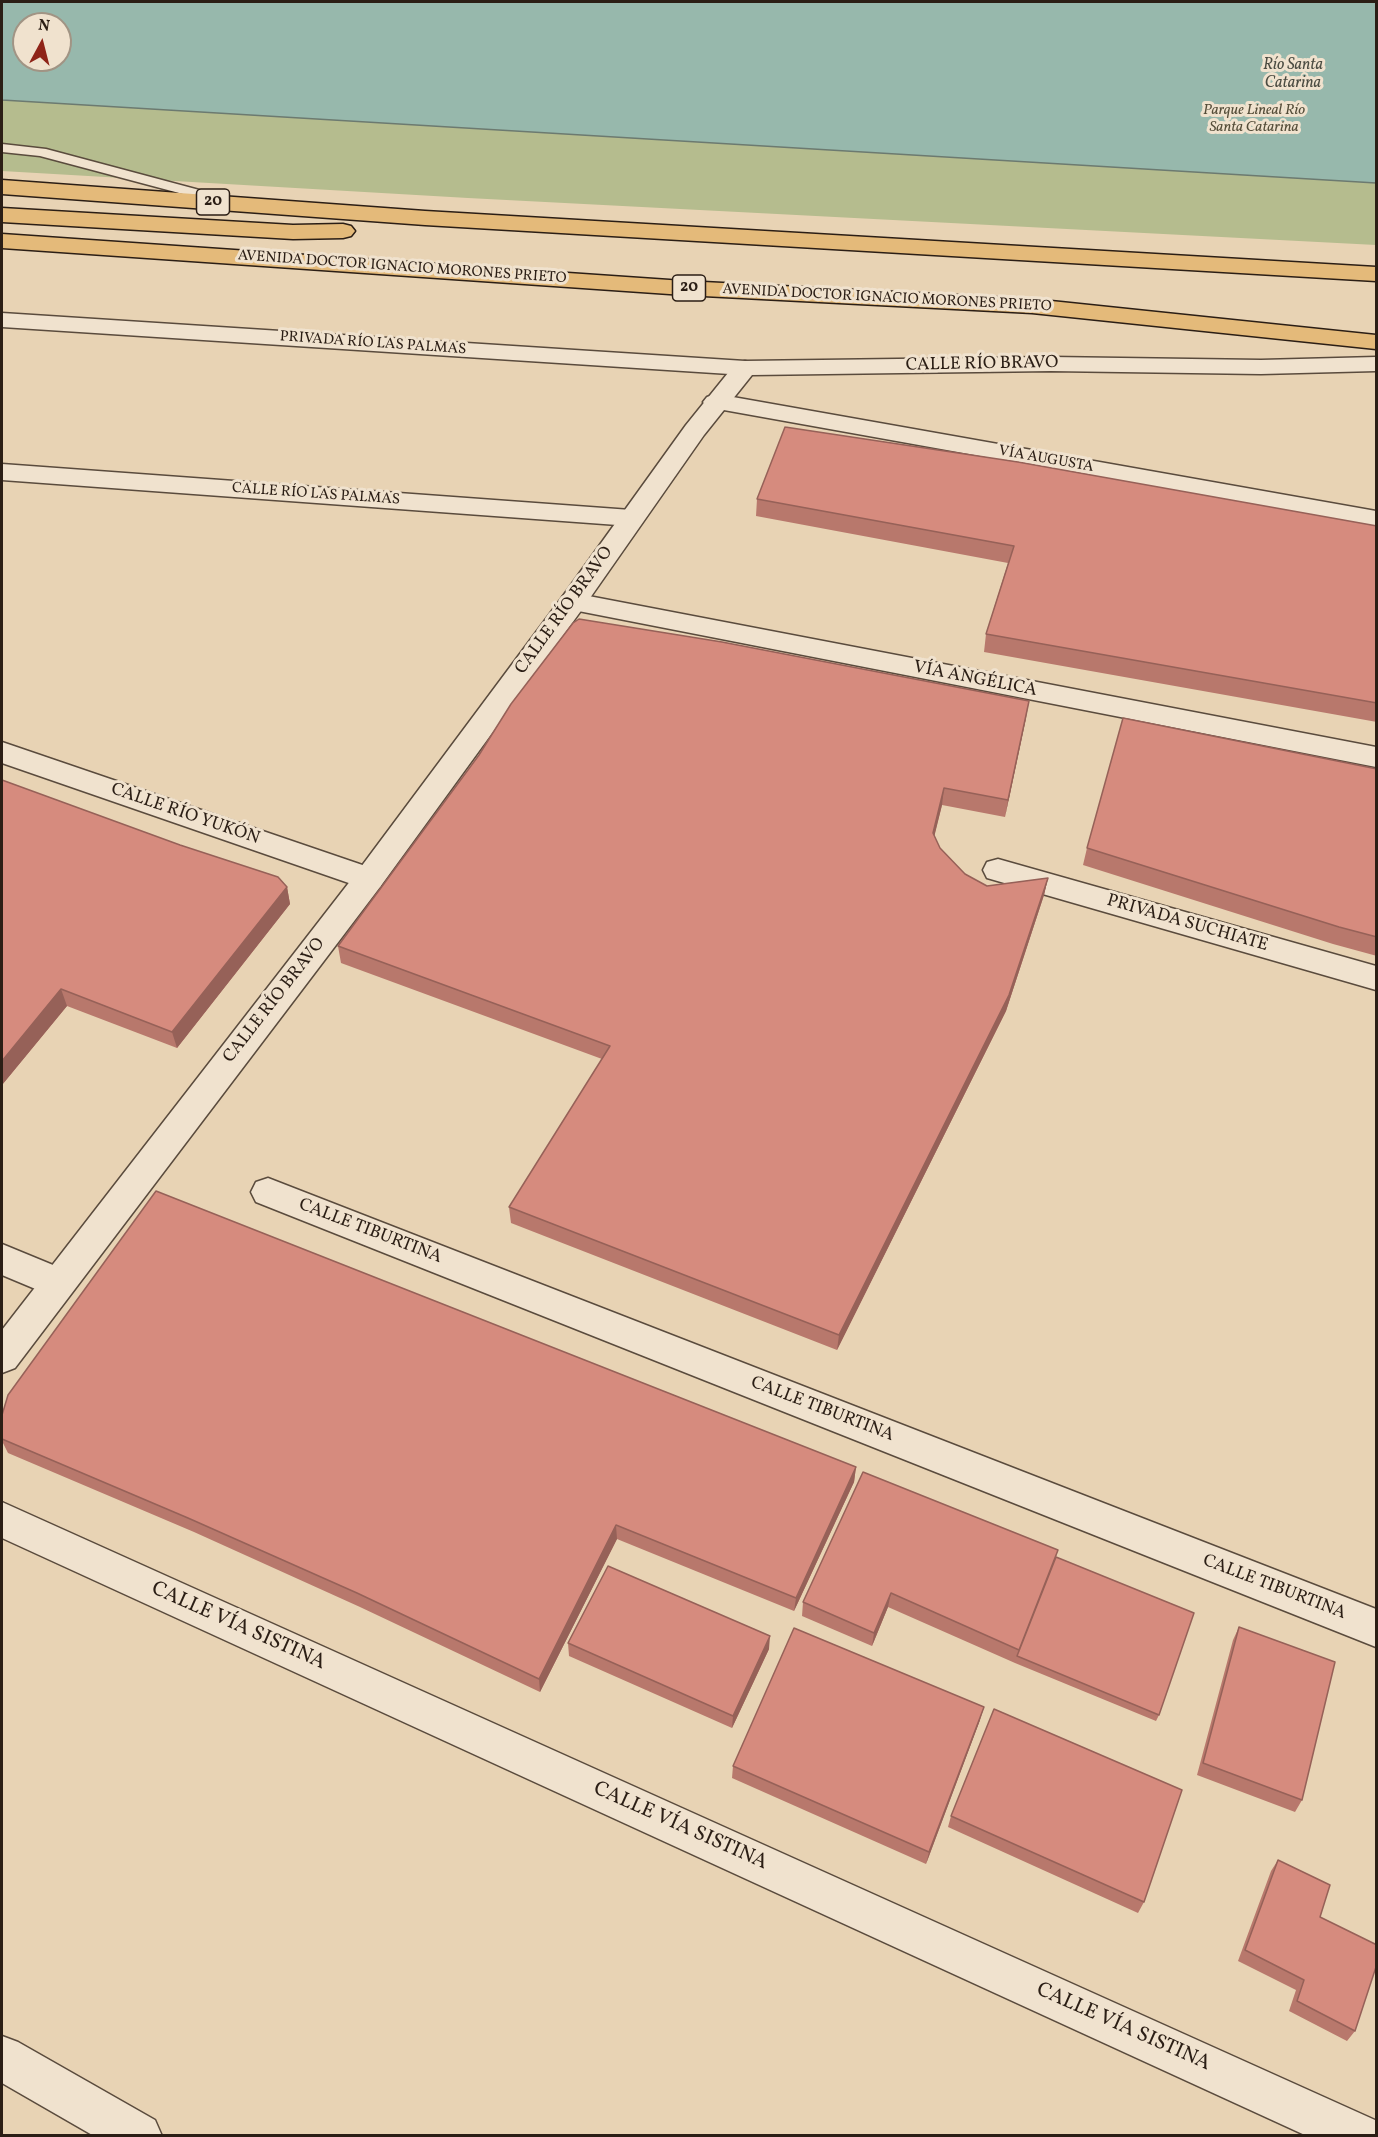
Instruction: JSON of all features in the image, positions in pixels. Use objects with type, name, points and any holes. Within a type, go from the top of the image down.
[{"type":"main road","name":"20","points":[[2,187],[425,218],[1377,274]]},
{"type":"main road","points":[[2,215],[293,232],[348,230],[425,218]]},
{"type":"main road","name":"AVENIDA DOCTOR IGNACIO MORONES PRIETO","points":[[2,241],[684,288],[1032,306],[1377,342]]},
{"type":"street","name":"PRIVADA RÍO LAS PALMAS","points":[[2,320],[745,368]]},
{"type":"street","name":"CALLE RÍO BRAVO","points":[[2,1357],[369,879],[573,602],[716,402],[745,368],[844,365],[908,367],[1051,364],[1261,367],[1377,364]]},
{"type":"street","name":"VÍA AUGUSTA","points":[[716,402],[1377,519]]},
{"type":"street","name":"CALLE RÍO LAS PALMAS","points":[[2,472],[631,518]]},
{"type":"street","name":"VÍA ANGÉLICA","points":[[573,602],[1377,757]]},
{"type":"street","name":"CALLE RÍO YUKÓN","points":[[2,752],[369,879]]},
{"type":"street","name":"PRIVADA SUCHIATE","points":[[998,870],[1377,978]]},
{"type":"street","name":"CALLE TIBURTINA","points":[[268,1192],[1377,1628]]},
{"type":"street","points":[[2,1259],[57,1283]]},
{"type":"street","name":"CALLE VÍA SISTINA","points":[[2,1520],[1359,2136]]},
{"type":"street","points":[[2,2058],[140,2136]]},
{"type":"lane","points":[[2,148],[41,152],[234,204]]},
{"type":"green space","name":"Parque Lineal Río Santa Catarina","points":[[2,2],[1376,2],[1376,245],[468,198],[2,171]]},
{"type":"water","name":"Río Santa Catarina","points":[[2,2],[1376,2],[1376,183],[2,100]]},
{"type":"building","points":[[785,427],[1018,462],[1377,526],[1377,703],[986,634],[1014,546],[757,499]]},
{"type":"building","points":[[579,619],[722,642],[1029,701],[1008,800],[944,788],[933,833],[940,848],[965,874],[987,886],[1048,878],[1009,995],[839,1335],[509,1207],[610,1046],[338,946],[479,755],[511,704],[573,623]]},
{"type":"building","points":[[1123,718],[1377,769],[1377,937],[1087,848]]},
{"type":"building","points":[[2,780],[180,845],[278,877],[287,887],[172,1032],[61,989],[2,1061]]},
{"type":"building","points":[[156,1191],[856,1467],[796,1598],[616,1525],[539,1679],[357,1593],[2,1439],[2,1415],[8,1395]]},
{"type":"building","points":[[863,1472],[1058,1550],[1019,1650],[891,1593],[874,1633],[803,1602]]},
{"type":"building","points":[[1056,1557],[1194,1613],[1159,1715],[1017,1656]]},
{"type":"building","points":[[608,1566],[770,1636],[733,1716],[568,1643]]},
{"type":"building","points":[[1239,1627],[1335,1662],[1302,1800],[1203,1763]]},
{"type":"building","points":[[794,1628],[984,1707],[929,1852],[733,1766]]},
{"type":"building","points":[[994,1709],[1182,1790],[1144,1902],[951,1816]]},
{"type":"building","points":[[1278,1860],[1330,1885],[1320,1917],[1377,1945],[1377,1964],[1355,2031],[1297,2001],[1304,1980],[1245,1950]]}]
